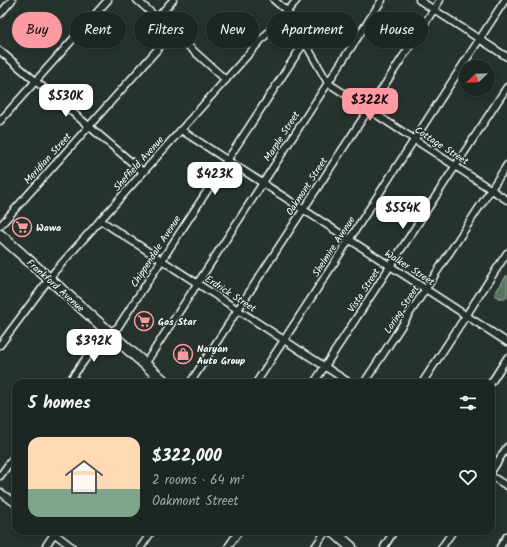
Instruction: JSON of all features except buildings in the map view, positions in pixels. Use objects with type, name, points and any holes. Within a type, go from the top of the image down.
[{"type":"main road","name":"Frankford Avenue","points":[[0,236],[161,379]]},
{"type":"main road","points":[[338,535],[351,547]]},
{"type":"street","points":[[0,14],[12,0]]},
{"type":"street","points":[[0,121],[108,0]]},
{"type":"street","points":[[137,0],[150,12]]},
{"type":"street","points":[[162,12],[173,0]]},
{"type":"street","name":"Cottage Street","points":[[274,0],[287,11]]},
{"type":"street","name":"Sheffield Avenue","points":[[0,345],[49,279],[297,0]]},
{"type":"street","name":"Marple Street","points":[[145,364],[382,0]]},
{"type":"street","points":[[419,0],[507,57]]},
{"type":"street","name":"Oakmont Street","points":[[193,379],[440,0]]},
{"type":"street","name":"Shelmire Avenue","points":[[259,379],[505,0]]},
{"type":"street","name":"Meridian Street","points":[[0,226],[159,48]]},
{"type":"street","points":[[191,48],[226,80]]},
{"type":"street","name":"Chippendale Avenue","points":[[71,379],[100,339],[118,327],[301,48]]},
{"type":"street","name":"Cottage Street","points":[[307,48],[328,83],[507,200]]},
{"type":"street","points":[[0,51],[143,172]]},
{"type":"street","name":"Vista Street","points":[[317,379],[507,87]]},
{"type":"street","name":"Walker Street","points":[[181,130],[507,342]]},
{"type":"street","name":"Loring Street","points":[[367,379],[507,165]]},
{"type":"street","name":"Erdrick Street","points":[[100,220],[344,379]]},
{"type":"street","points":[[425,379],[507,253]]},
{"type":"street","points":[[494,379],[507,358]]},
{"type":"street","points":[[495,466],[507,447]]},
{"type":"street","points":[[0,476],[12,460]]},
{"type":"street","points":[[495,478],[507,486]]},
{"type":"street","points":[[0,492],[12,501]]},
{"type":"street","points":[[45,547],[52,535]]},
{"type":"street","points":[[58,535],[72,547]]},
{"type":"street","points":[[141,547],[149,535]]},
{"type":"street","points":[[228,547],[237,535]]},
{"type":"street","points":[[315,547],[323,535]]},
{"type":"street","points":[[384,547],[392,535]]},
{"type":"street","points":[[442,547],[450,535]]},
{"type":"street","points":[[500,547],[507,536]]},
{"type":"green space","points":[[507,275],[507,298],[499,298],[494,295]]},
{"type":"place","name":"Wawa","points":[[22,227]]},
{"type":"place","name":"Gas Star","points":[[144,321]]},
{"type":"place","name":"Naryan Auto Group","points":[[183,354]]}]
